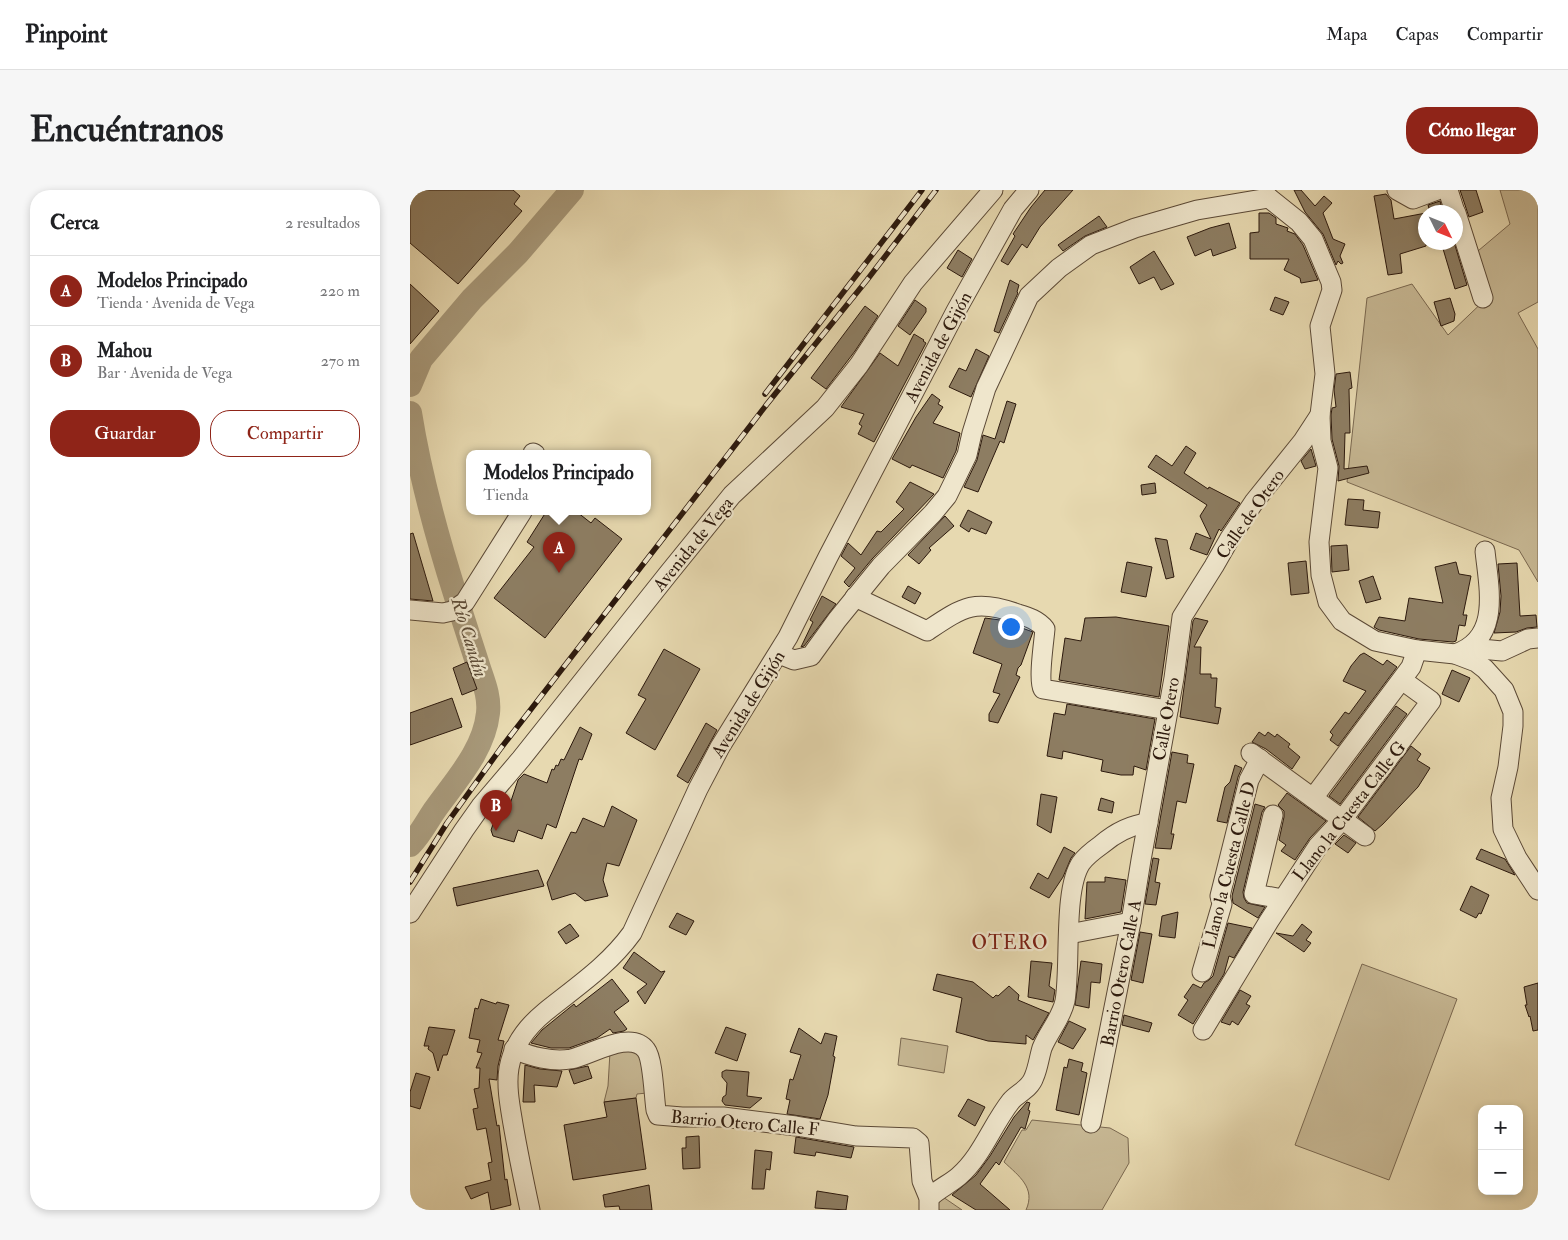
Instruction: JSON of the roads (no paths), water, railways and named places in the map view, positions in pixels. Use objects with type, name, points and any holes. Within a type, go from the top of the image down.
[{"type":"street","name":"Avenida de Vega","points":[[410,913],[417,889],[481,806],[732,495],[825,408],[859,365],[913,284],[993,190]]},
{"type":"street","name":"Avenida de Gijón","points":[[530,1210],[520,1167],[509,1098],[508,1068],[514,1049],[524,1034],[544,1013],[604,966],[632,933],[702,780],[720,747],[779,654],[956,312],[1013,209],[1029,190]]},
{"type":"street","points":[[1397,190],[1414,199],[1437,190]]},
{"type":"street","points":[[1448,190],[1453,205]]},
{"type":"street","points":[[779,654],[794,660],[811,656],[881,566],[947,496],[967,455],[986,388],[1029,296],[1059,268],[1091,245],[1134,228],[1197,210],[1273,194],[1313,239],[1331,282],[1332,290],[1320,326],[1325,374],[1320,415],[1321,441],[1328,468],[1319,542],[1321,575],[1328,602],[1342,621],[1375,642],[1417,650],[1502,651],[1528,639],[1538,638]]},
{"type":"street","points":[[1463,237],[1483,298]]},
{"type":"street","name":"Calle de Otero","points":[[1183,615],[1254,502],[1303,442],[1320,415]]},
{"type":"street","points":[[410,610],[443,613],[458,606],[520,515]]},
{"type":"street","points":[[1463,651],[1478,640],[1485,628],[1489,614],[1485,551]]},
{"type":"street","points":[[855,597],[927,631],[964,608],[977,605],[996,607],[1018,614],[1040,622],[1045,629],[1041,676],[1041,686],[1043,689],[1168,710]]},
{"type":"street","name":"Calle Otero","points":[[1148,822],[1174,678],[1179,628],[1183,615]]},
{"type":"street","points":[[1365,836],[1313,798],[1412,667],[1417,650]]},
{"type":"street","points":[[1463,651],[1485,669],[1504,690],[1510,702],[1513,712],[1512,735],[1508,767],[1500,798],[1503,829],[1538,890]]},
{"type":"street","name":"Llano la Cuesta Calle G","points":[[1203,1030],[1283,899],[1318,846],[1342,820],[1431,701],[1402,680]]},
{"type":"street","name":"Llano la Cuesta Calle D","points":[[1202,972],[1222,904],[1220,896],[1255,755],[1313,798]]},
{"type":"street","name":"Llano la Cuesta Calle D","points":[[1273,816],[1254,894],[1283,899]]},
{"type":"street","points":[[929,1204],[936,1191],[959,1176],[977,1154],[996,1122],[1013,1099],[1023,1092],[1034,1080],[1042,1049],[1062,1013],[1068,973],[1072,886],[1081,864],[1091,852],[1111,836],[1133,825],[1148,822]]},
{"type":"street","name":"Barrio Otero Calle A","points":[[1091,1123],[1131,922],[1148,822]]},
{"type":"street","points":[[1069,934],[1131,922]]},
{"type":"street","name":"Barrio Otero Calle F","points":[[514,1049],[530,1056],[571,1059],[628,1041],[638,1042],[647,1051],[651,1065],[658,1114],[682,1117],[723,1117],[856,1136],[913,1138],[919,1144],[922,1181],[929,1204]]},
{"type":"waterway","name":"Río Candín","points":[[410,385],[421,359],[472,299],[518,253],[572,190]]},
{"type":"waterway","name":"Río Candín","points":[[410,413],[424,483],[436,529],[488,699],[485,727],[475,753],[410,845]]},
{"type":"railway","points":[[765,394],[922,190]]},
{"type":"railway","points":[[410,882],[447,823],[501,748],[767,404],[867,280],[936,190]]},
{"type":"place","name":"Modelos Principado","points":[[559,573]]},
{"type":"place","name":"Mahou","points":[[496,831]]},
{"type":"district","name":"OTERO","points":[[1010,942]]}]
